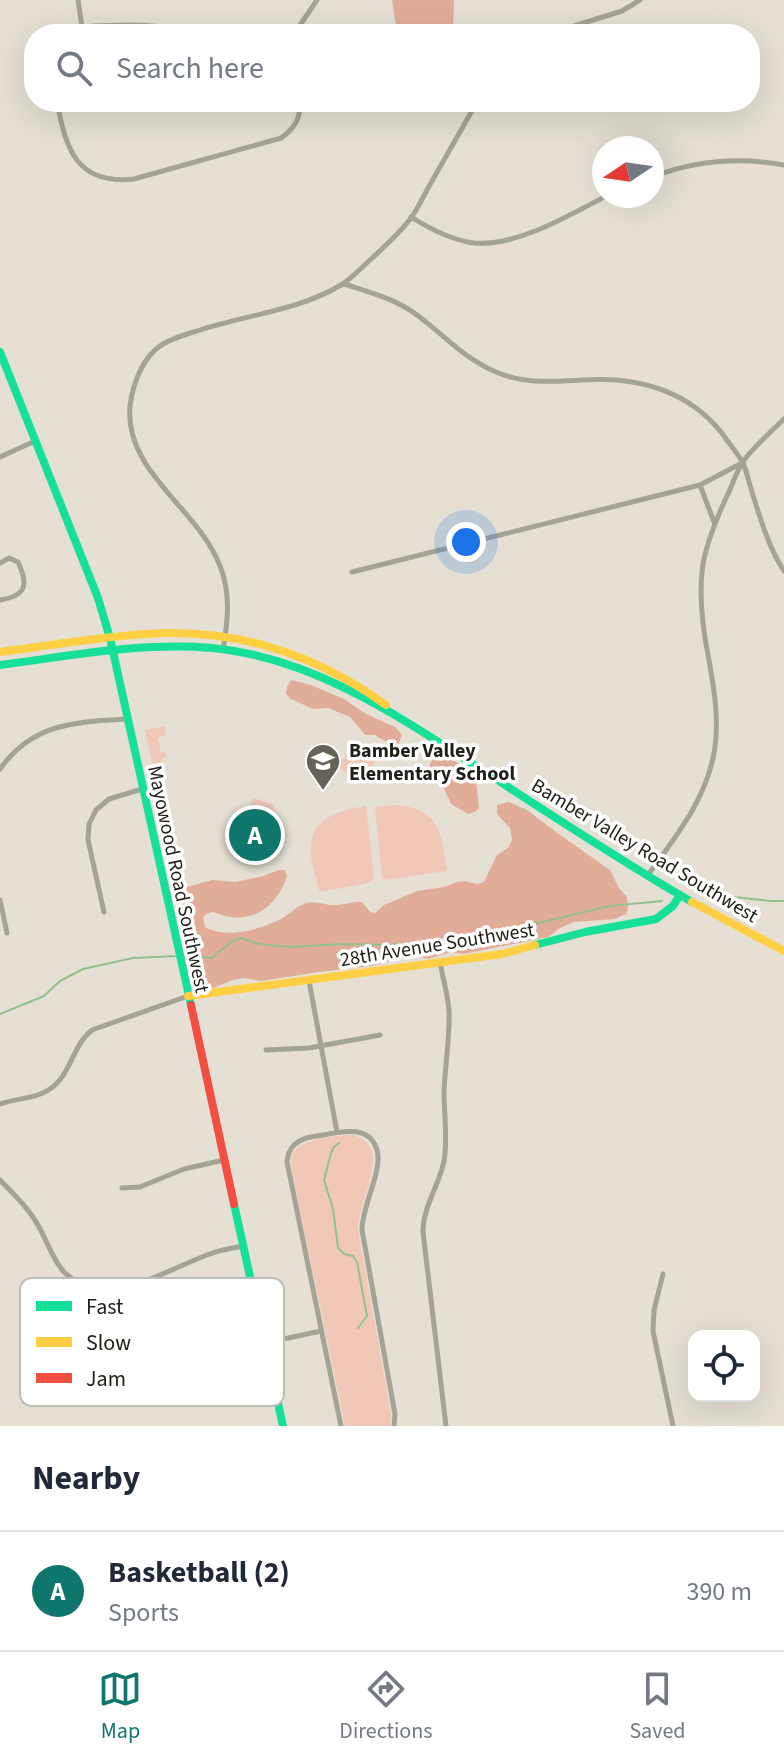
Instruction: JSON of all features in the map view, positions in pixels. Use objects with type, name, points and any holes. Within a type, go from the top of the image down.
[{"type":"street","points":[[78,0],[82,24]]},
{"type":"street","points":[[301,24],[317,0]]},
{"type":"street","points":[[580,24],[622,11],[640,0]]},
{"type":"street","points":[[59,112],[68,148],[78,162],[88,172],[118,180],[148,175],[281,138],[297,121],[299,112]]},
{"type":"street","points":[[223,650],[228,608],[220,564],[181,506],[148,469],[137,448],[130,407],[143,364],[162,344],[214,325],[292,305],[343,284],[382,249],[411,217],[471,112]]},
{"type":"street","points":[[664,173],[699,163],[735,161],[784,165]]},
{"type":"street","points":[[411,217],[457,240],[493,242],[542,229],[592,203]]},
{"type":"street","points":[[343,284],[378,295],[417,314],[455,348],[497,373],[536,382],[632,382],[670,392],[690,403],[707,416],[742,462],[758,512],[784,571]]},
{"type":"street","name":"Mayowood Road Southwest","points":[[0,352],[98,598],[110,638],[251,1278]]},
{"type":"street","points":[[352,572],[700,485],[742,462],[784,419]]},
{"type":"street","points":[[0,457],[36,441]]},
{"type":"street","points":[[648,875],[690,818],[702,793],[715,748],[717,728],[700,606],[700,580],[703,556],[714,523],[742,462]]},
{"type":"street","points":[[700,485],[714,523]]},
{"type":"street","points":[[0,563],[9,558],[18,562],[24,584],[17,596],[0,600]]},
{"type":"street","name":"Bamber Valley Road Southwest","points":[[0,652],[110,638],[189,633],[272,647],[312,662],[363,688],[410,723],[680,895],[784,951]]},
{"type":"street","name":"Bamber Valley Road Southwest","points":[[0,665],[168,647],[223,650],[286,663],[328,679],[410,723]]},
{"type":"street","points":[[0,769],[19,747],[41,732],[67,724],[128,718]]},
{"type":"street","points":[[104,912],[88,840],[89,824],[96,810],[109,799],[143,789]]},
{"type":"street","name":"28th Avenue Southwest","points":[[188,996],[502,954],[585,932],[656,919],[673,906],[680,895]]},
{"type":"street","points":[[0,900],[7,933]]},
{"type":"street","points":[[440,962],[450,1022],[444,1091],[444,1154],[441,1171],[427,1203],[423,1232],[446,1426]]},
{"type":"street","points":[[309,981],[337,1132]]},
{"type":"street","points":[[0,1104],[39,1095],[52,1088],[63,1076],[80,1041],[92,1030],[188,996]]},
{"type":"street","points":[[266,1050],[321,1046],[380,1035]]},
{"type":"street","points":[[341,1426],[287,1162],[289,1153],[298,1142],[354,1131],[364,1134],[378,1151],[362,1230],[395,1414],[394,1426]]},
{"type":"street","points":[[122,1188],[140,1187],[184,1169],[225,1160]]},
{"type":"street","points":[[0,1180],[33,1217],[62,1270],[71,1278]]},
{"type":"street","points":[[151,1278],[210,1254],[244,1246]]},
{"type":"street","points":[[663,1274],[654,1310],[653,1331],[673,1426]]},
{"type":"street","points":[[284,1339],[321,1331]]},
{"type":"street","name":"Mayowood Road Southwest","points":[[278,1406],[283,1426]]},
{"type":"shaded area","points":[[392,0],[454,0],[453,24],[396,24]]},
{"type":"shaded area","points":[[291,680],[344,699],[366,714],[395,727],[402,735],[398,745],[375,735],[365,735],[350,717],[328,708],[313,709],[291,699],[286,694]]},
{"type":"shaded area","points":[[165,726],[166,735],[158,738],[161,752],[165,752],[166,757],[162,759],[165,775],[155,777],[145,730]]},
{"type":"shaded area","points":[[356,741],[379,756],[361,783],[338,767]]},
{"type":"shaded area","points":[[435,756],[457,763],[476,778],[479,808],[475,812],[468,814],[451,804],[443,786],[430,770]]},
{"type":"shaded area","points":[[253,798],[274,805],[269,822],[247,815]]},
{"type":"shaded area","points":[[509,802],[527,810],[610,870],[627,897],[626,914],[615,919],[574,922],[548,937],[463,954],[451,952],[428,959],[407,957],[372,966],[261,981],[244,978],[205,989],[199,986],[192,967],[196,936],[178,916],[179,889],[212,880],[235,882],[285,870],[287,876],[278,895],[256,914],[236,918],[211,912],[203,917],[205,927],[213,931],[232,933],[262,927],[310,902],[340,905],[362,902],[370,912],[375,913],[384,905],[417,891],[457,882],[484,882],[497,855],[508,848],[512,840],[510,828],[497,814],[497,805]]},
{"type":"shaded area","points":[[397,805],[422,812],[430,818],[440,835],[447,871],[386,880],[382,878],[375,807]]},
{"type":"shaded area","points":[[366,806],[374,878],[369,883],[320,892],[311,857],[314,832],[331,816]]},
{"type":"shaded area","points":[[246,818],[272,827],[263,853],[237,844]]},
{"type":"shaded area","points":[[353,1135],[365,1141],[372,1151],[371,1175],[358,1230],[391,1414],[390,1426],[345,1426],[291,1167],[293,1153],[304,1144]]},
{"type":"waterway","points":[[704,896],[784,901]]},
{"type":"waterway","points":[[184,956],[212,958],[232,941],[241,938],[259,944],[288,947],[435,942],[508,930],[610,906],[662,901]]},
{"type":"waterway","points":[[0,1014],[44,996],[60,981],[83,969],[133,958],[177,956]]},
{"type":"waterway","points":[[339,1143],[331,1153],[324,1180],[333,1209],[338,1248],[344,1254],[353,1256],[357,1262],[367,1316],[358,1328]]},
{"type":"traffic: fast","points":[[0,352],[98,598],[110,638],[191,1005]]},
{"type":"traffic: fast","points":[[0,665],[159,647],[212,648],[288,664],[324,678],[393,714],[692,902]]},
{"type":"traffic: fast","points":[[535,945],[656,919],[673,906],[680,895]]},
{"type":"traffic: fast","points":[[234,1204],[250,1278]]},
{"type":"traffic: fast","points":[[279,1406],[283,1426]]},
{"type":"traffic: slow","points":[[0,652],[143,634],[224,637],[308,661],[361,688],[386,705]]},
{"type":"traffic: slow","points":[[692,902],[784,951]]},
{"type":"traffic: slow","points":[[188,996],[502,954],[535,945]]},
{"type":"traffic: jam","points":[[191,1005],[234,1204]]},
{"type":"place","name":"Bamber Valley Elementary School","points":[[323,792]]},
{"type":"place","name":"Basketball (2)","points":[[255,835]]}]
